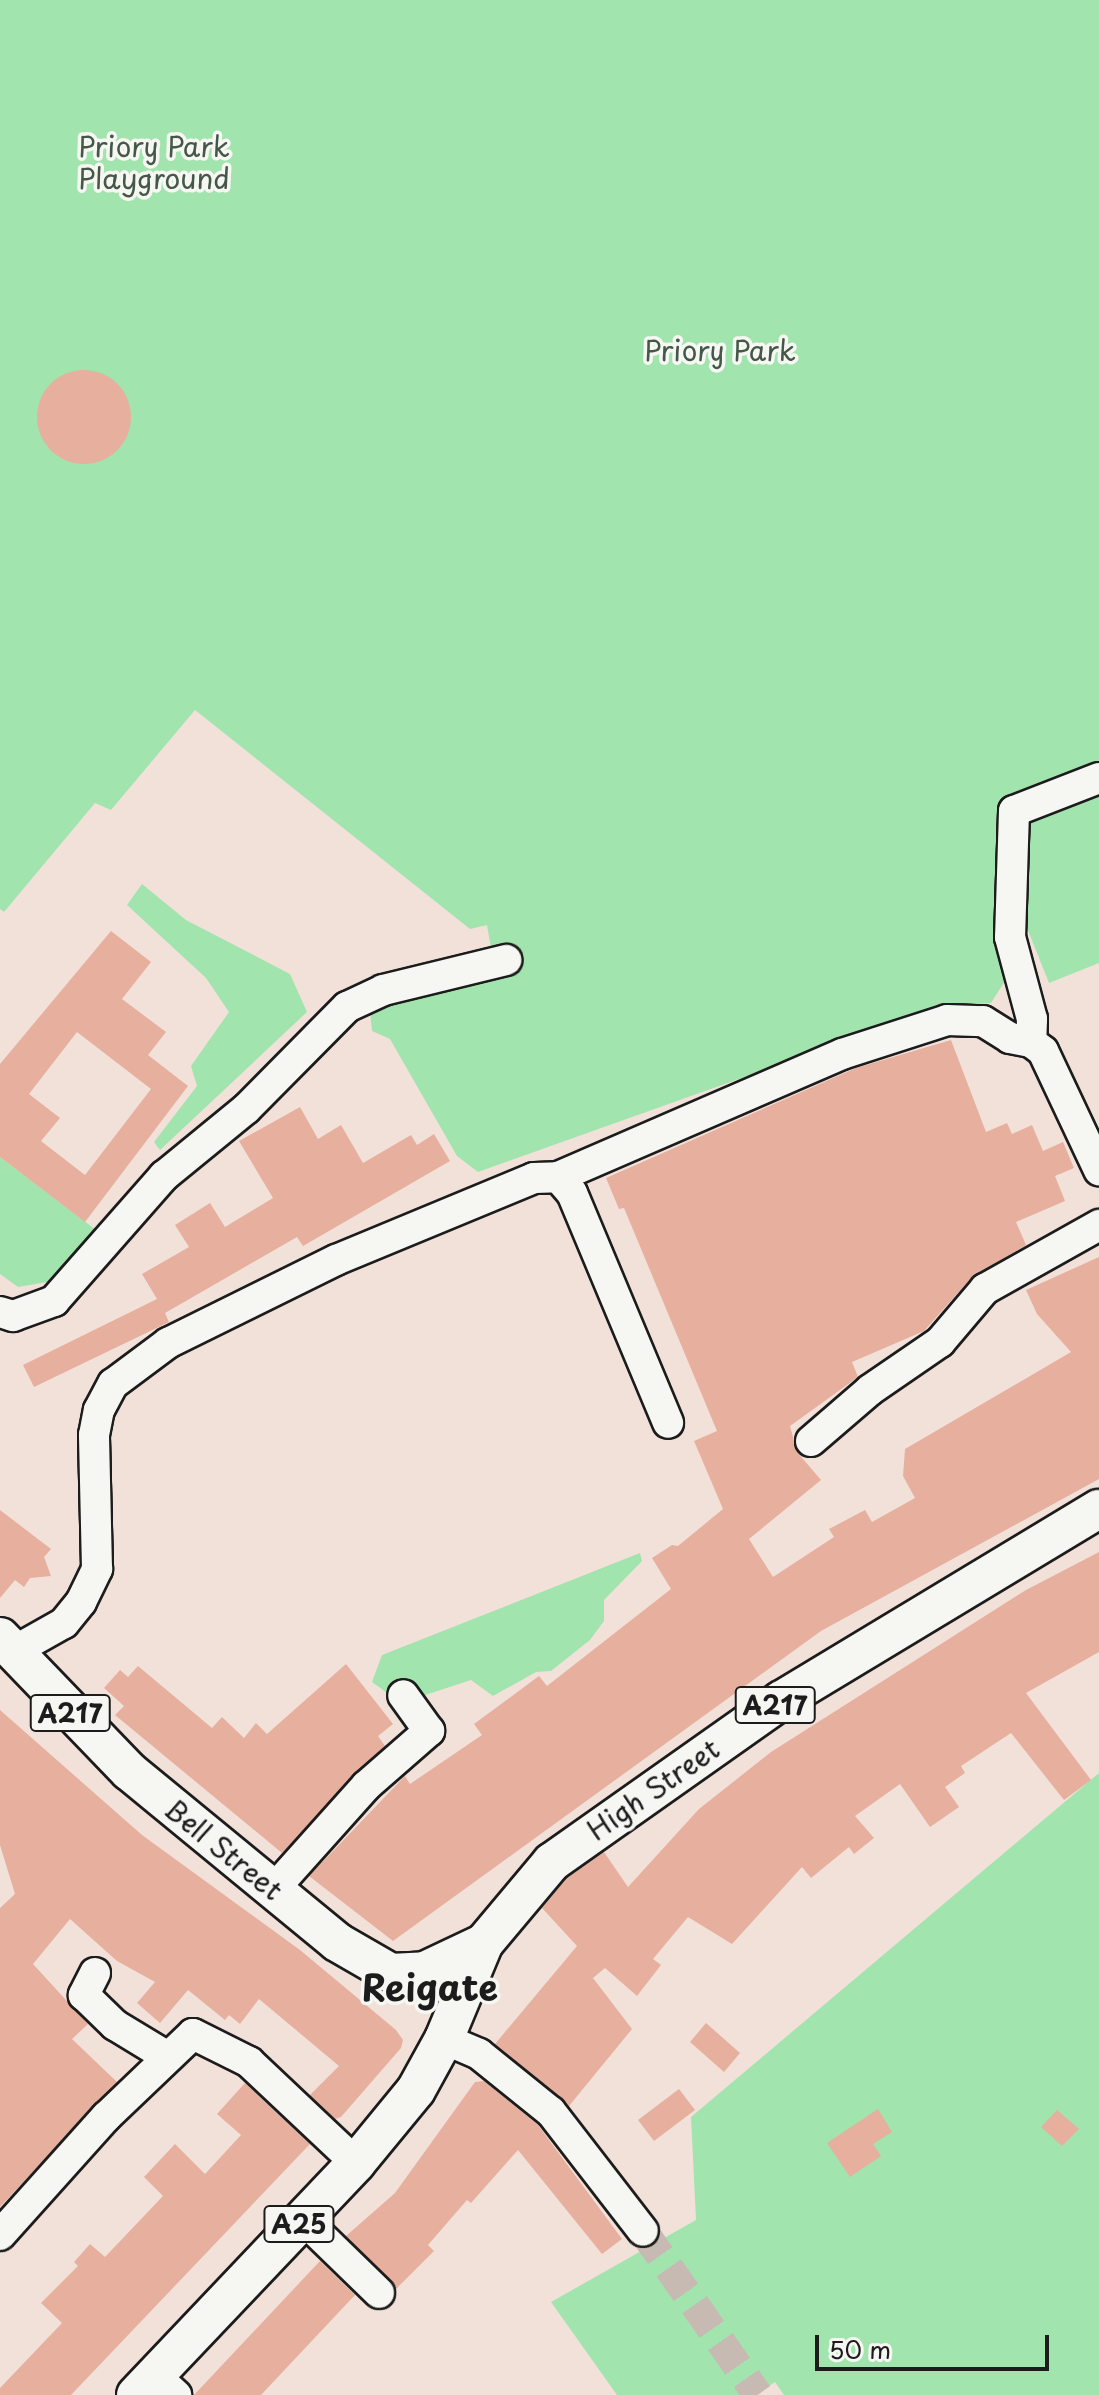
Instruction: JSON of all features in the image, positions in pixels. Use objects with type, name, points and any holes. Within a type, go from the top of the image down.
[{"type":"main road","name":"High Street","points":[[444,2039],[484,1943],[521,1894],[590,1830],[782,1700],[1099,1509]]},
{"type":"main road","name":"Bell Street","points":[[5,1650],[129,1771],[337,1942],[391,1973],[425,1971],[484,1943]]},
{"type":"main road","name":"A25","points":[[155,2388],[356,2163],[416,2090],[444,2039]]},
{"type":"street","points":[[1031,1042],[1032,1019],[1010,937],[1014,811],[1099,778]]},
{"type":"street","points":[[0,1312],[13,1316],[54,1301],[164,1176],[246,1109],[347,1007],[383,990],[506,960]]},
{"type":"street","points":[[5,1650],[64,1623],[81,1602],[97,1569],[96,1422],[113,1384],[134,1364],[336,1260],[534,1178],[558,1177],[842,1054],[947,1020],[983,1021],[1010,1038],[1031,1042],[1043,1051],[1099,1170]]},
{"type":"street","points":[[558,1177],[572,1193],[668,1423]]},
{"type":"street","points":[[811,1441],[870,1390],[940,1342],[985,1289],[1099,1225]]},
{"type":"street","points":[[273,1890],[366,1786],[429,1731],[403,1695]]},
{"type":"street","points":[[95,1973],[84,1995],[115,2025],[166,2056]]},
{"type":"street","points":[[0,2235],[166,2056],[193,2034],[249,2062],[356,2163]]},
{"type":"street","points":[[444,2039],[479,2054],[551,2112],[643,2231]]},
{"type":"street","points":[[303,2219],[379,2293]]},
{"type":"green space","name":"Priory Park","points":[[0,0],[1099,0],[1099,963],[1049,983],[1027,928],[996,936],[1010,973],[991,1003],[941,1007],[478,1172],[457,1156],[390,1039],[372,1031],[370,1011],[496,978],[487,925],[470,929],[195,710],[111,810],[95,803],[4,912],[0,909]]},
{"type":"green space","points":[[142,884],[186,920],[290,974],[307,1012],[160,1150],[154,1142],[197,1086],[191,1066],[229,1012],[206,978],[127,905]]},
{"type":"green space","points":[[0,1157],[96,1230],[59,1280],[18,1287],[0,1274]]},
{"type":"green space","points":[[640,1553],[642,1561],[604,1600],[604,1621],[590,1640],[551,1671],[536,1672],[493,1696],[471,1680],[401,1703],[372,1682],[382,1655]]},
{"type":"green space","points":[[1099,1773],[1099,2395],[784,2395],[775,2382],[756,2395],[617,2395],[551,2302],[696,2220],[691,2117]]},
{"type":"building","points":[[84,370],[102,374],[117,384],[127,399],[131,417],[127,435],[117,450],[102,460],[84,464],[66,460],[51,450],[41,435],[37,417],[41,399],[51,384],[66,374]]},
{"type":"building","points":[[111,931],[151,962],[122,999],[166,1032],[148,1055],[188,1086],[85,1222],[0,1157],[0,1064]],"holes":[[[77,1032],[151,1089],[85,1175],[41,1141],[60,1118],[29,1094]]]},
{"type":"building","points":[[951,1040],[986,1132],[1007,1123],[1012,1134],[1032,1125],[1043,1151],[1063,1142],[1074,1168],[1055,1176],[1065,1201],[1016,1222],[1026,1245],[972,1277],[924,1331],[852,1362],[858,1377],[790,1426],[797,1452],[821,1480],[749,1539],[773,1577],[834,1537],[829,1529],[865,1510],[872,1522],[915,1498],[903,1476],[905,1449],[1071,1352],[1037,1314],[1026,1290],[1099,1257],[1099,1479],[821,1631],[393,1941],[309,1876],[405,1776],[410,1784],[482,1735],[474,1724],[539,1676],[547,1686],[671,1589],[652,1558],[672,1545],[678,1546],[723,1509],[694,1441],[717,1431],[624,1208],[619,1209],[606,1178],[856,1068]]},
{"type":"building","points":[[300,1107],[318,1139],[341,1125],[363,1163],[411,1135],[417,1145],[434,1134],[450,1161],[303,1246],[297,1237],[165,1313],[169,1322],[34,1387],[23,1365],[157,1299],[142,1274],[189,1247],[175,1225],[210,1203],[225,1227],[273,1198],[239,1141]]},
{"type":"building","points":[[0,1510],[51,1549],[44,1557],[51,1576],[30,1578],[24,1587],[15,1580],[0,1598]]},
{"type":"building","points":[[1099,1552],[1099,1652],[1026,1693],[1091,1780],[1064,1800],[1011,1733],[961,1766],[965,1773],[945,1787],[959,1807],[930,1827],[900,1784],[855,1816],[874,1838],[854,1854],[849,1847],[811,1878],[802,1867],[732,1944],[688,1917],[653,1959],[661,1965],[637,1996],[605,1968],[593,1978],[632,2029],[569,2106],[495,2044],[577,1946],[542,1908],[567,1878],[604,1852],[628,1887],[699,1809],[771,1752],[1026,1590]]},
{"type":"building","points":[[346,1664],[393,1724],[378,1736],[385,1746],[282,1853],[115,1715],[124,1706],[104,1688],[120,1670],[128,1677],[138,1666],[212,1728],[222,1717],[244,1738],[256,1723],[267,1734]]},
{"type":"building","points":[[0,1710],[142,1835],[300,1950],[396,2030],[403,2040],[401,2048],[341,2117],[335,2119],[310,2095],[339,2066],[259,1999],[240,2024],[229,2015],[225,2020],[188,1990],[160,2023],[137,2003],[155,1982],[117,1961],[70,1919],[33,1964],[88,2024],[72,2039],[117,2082],[0,2207],[0,1908],[15,1894],[0,1845]]},
{"type":"building","points":[[706,2023],[740,2053],[724,2072],[690,2042]]},
{"type":"building","points":[[484,2081],[538,2125],[622,2239],[602,2254],[518,2150],[471,2203],[467,2200],[428,2245],[434,2251],[396,2289],[346,2236],[395,2193],[475,2082]]},
{"type":"building","points":[[245,2083],[310,2144],[71,2395],[0,2395],[0,2388],[62,2323],[41,2303],[78,2266],[74,2262],[90,2244],[105,2257],[163,2196],[144,2177],[175,2144],[205,2174],[241,2135],[217,2114]]},
{"type":"building","points":[[679,2089],[695,2110],[654,2141],[638,2120]]},
{"type":"building","points":[[878,2109],[892,2132],[873,2144],[881,2156],[850,2177],[827,2143]]},
{"type":"building","points":[[1057,2110],[1079,2129],[1062,2146],[1041,2127]]},
{"type":"building","points":[[320,2261],[355,2295],[261,2395],[194,2395]]},
{"type":"tunnel","points":[[643,2231],[758,2395]]},
{"type":"district","name":"Reigate","points":[[430,1987]]},
{"type":"park label","name":"Priory Park Playground","points":[[154,162]]}]
